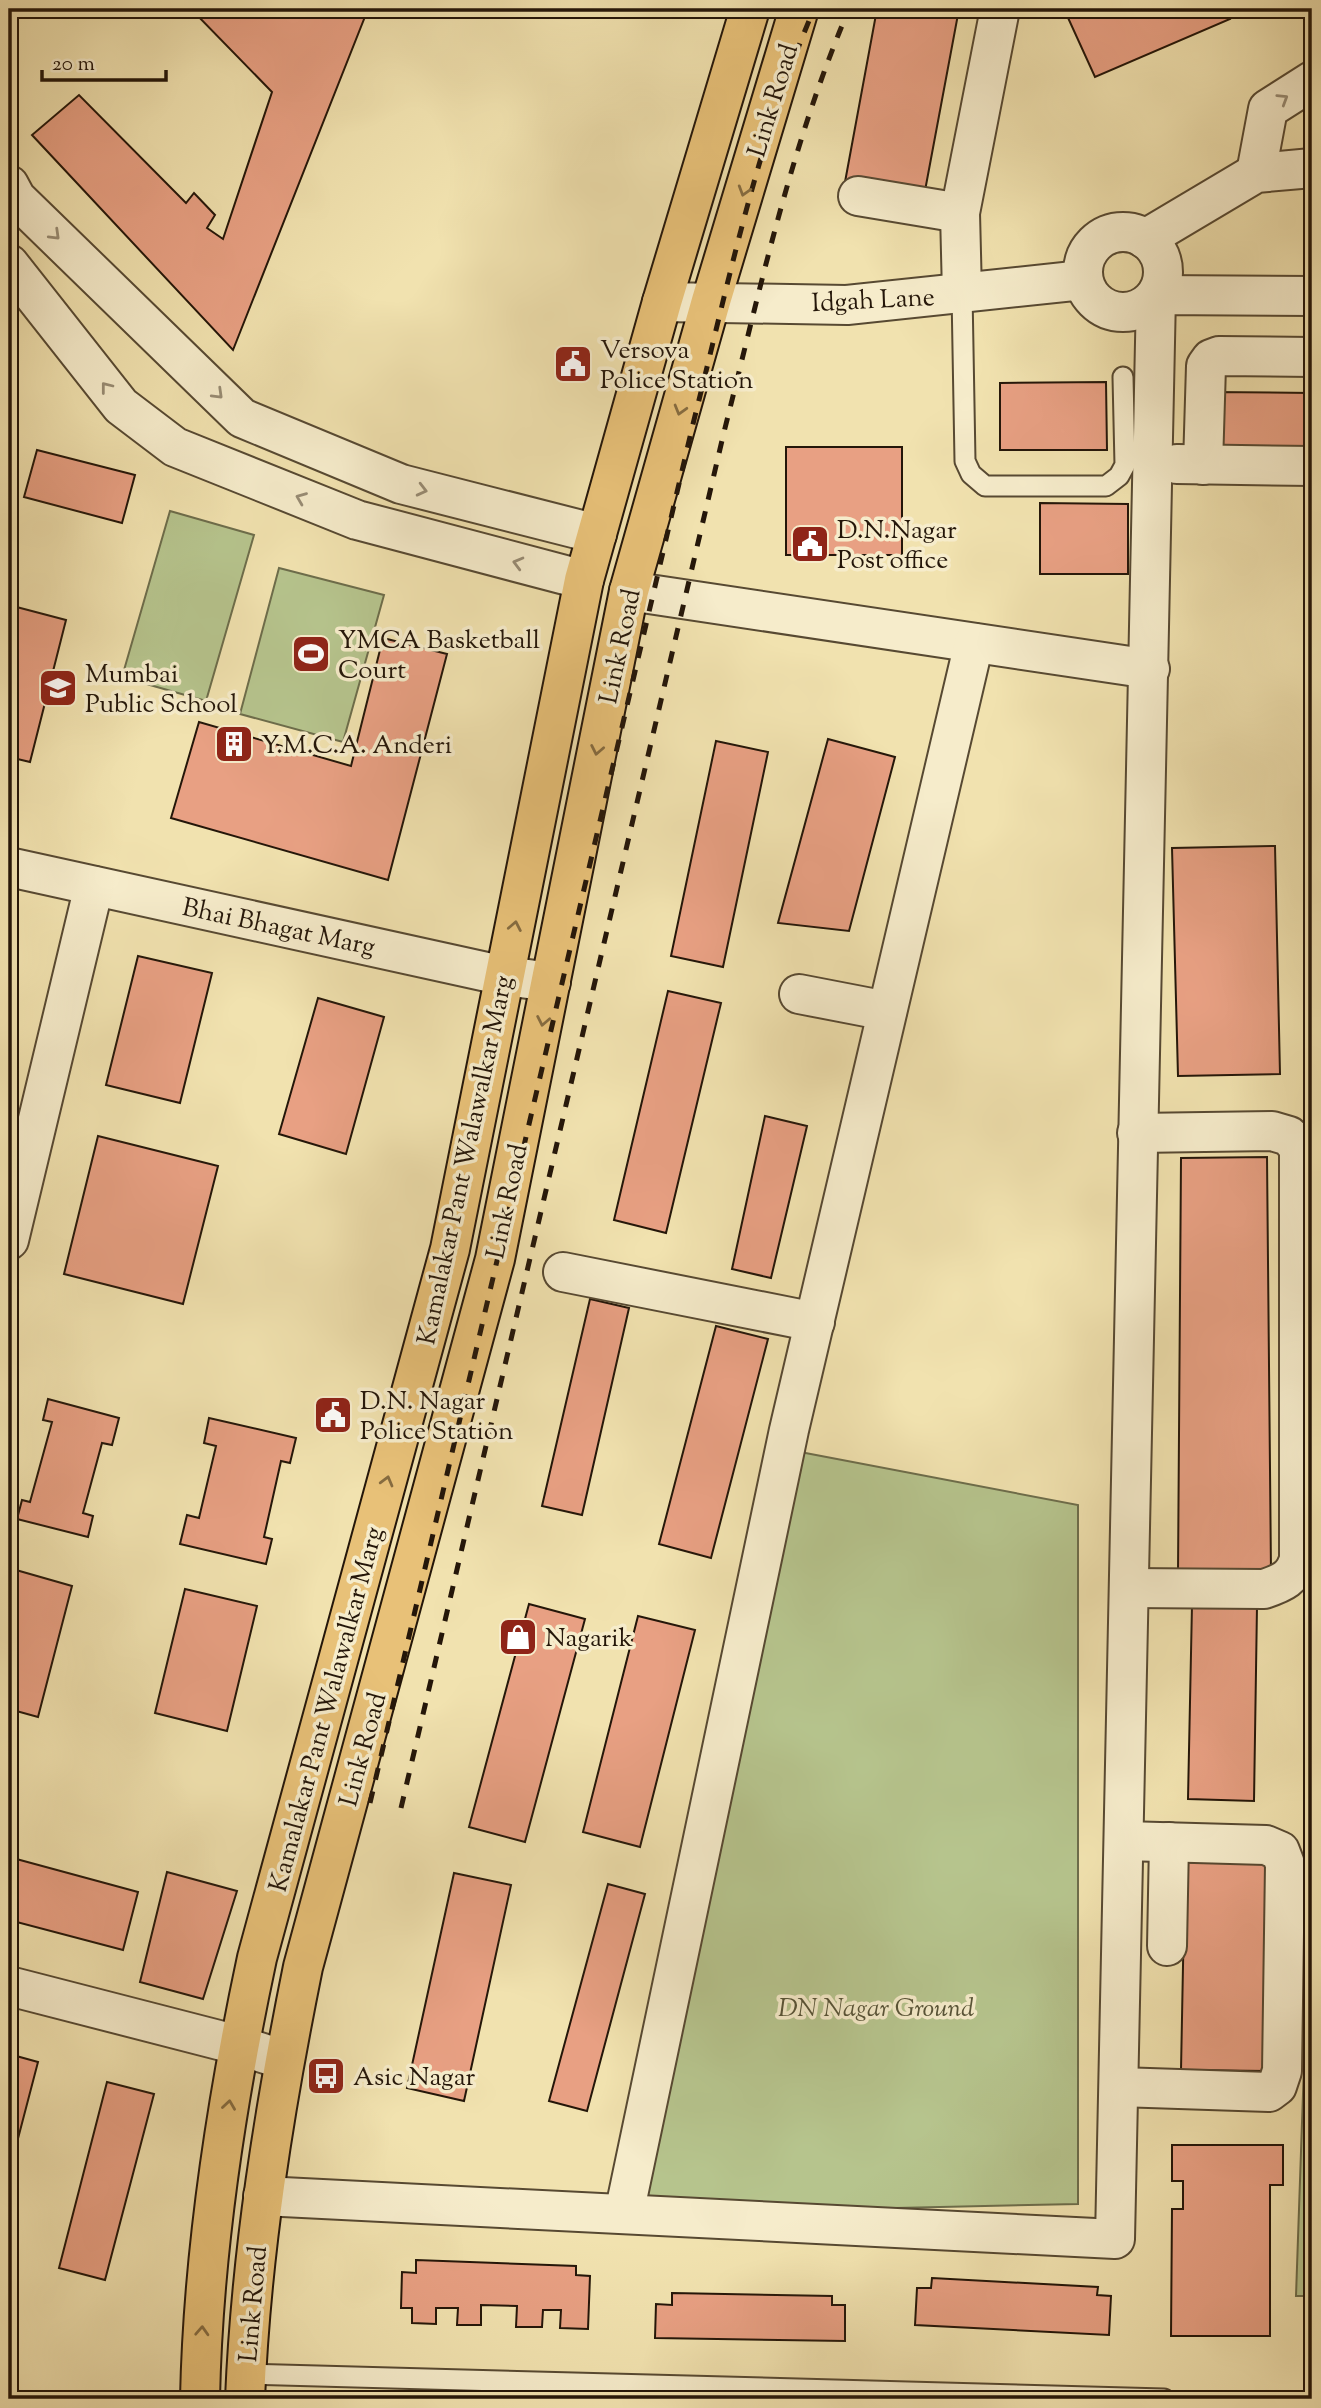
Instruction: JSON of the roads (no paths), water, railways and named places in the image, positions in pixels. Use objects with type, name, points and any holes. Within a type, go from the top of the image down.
[{"type":"main road","name":"Kamalakar Pant Walawalkar Marg","points":[[200,2386],[205,2272],[238,2045],[257,1958],[450,1249],[584,580],[662,302],[750,9]]},
{"type":"main road","name":"Link Road","points":[[246,2386],[255,2256],[263,2196],[284,2060],[306,1954],[495,1259],[629,591],[711,301],[799,9]]},
{"type":"main road","points":[[200,2386],[246,2386]]},
{"type":"street","points":[[962,293],[960,213],[1000,9]]},
{"type":"street","points":[[1256,173],[1268,109],[1312,81]]},
{"type":"street","points":[[1144,239],[1256,173],[1312,168]]},
{"type":"street","points":[[9,186],[16,198],[242,418],[401,484],[597,534]]},
{"type":"street","points":[[858,195],[960,213]]},
{"type":"street","points":[[263,2196],[1115,2239],[1156,295],[1163,271],[1160,258],[1144,239],[1132,233],[1107,235],[1087,254],[1083,267],[1083,280],[1088,292],[1109,310],[1136,310],[1156,295],[1312,296]]},
{"type":"street","points":[[9,264],[121,406],[175,447],[357,520],[584,580]]},
{"type":"street","name":"Idgah Lane","points":[[662,302],[847,305],[1083,280]]},
{"type":"street","points":[[1203,465],[1206,366],[1211,359],[1219,356],[1312,357]]},
{"type":"street","points":[[1154,464],[1312,466]]},
{"type":"street","points":[[629,591],[1150,669]]},
{"type":"street","points":[[624,2214],[786,1444],[974,643]]},
{"type":"street","name":"Bhai Bhagat Marg","points":[[9,867],[505,976],[551,982]]},
{"type":"street","points":[[9,1240],[94,886]]},
{"type":"street","points":[[799,994],[887,1011]]},
{"type":"street","points":[[1130,1588],[1264,1589],[1282,1583],[1296,1572],[1299,1559],[1299,1148],[1289,1136],[1272,1131],[1137,1133]]},
{"type":"street","points":[[563,1272],[815,1321]]},
{"type":"street","points":[[1119,2087],[1269,2092],[1277,2086],[1282,2071],[1285,1864],[1279,1851],[1266,1845],[1168,1859],[1123,1858]]},
{"type":"street","points":[[1167,1946],[1168,1859]]},
{"type":"street","points":[[9,1986],[238,2045],[284,2060]]},
{"type":"lane","points":[[962,293],[965,461],[971,474],[985,486],[1106,486],[1119,476],[1125,465],[1123,377]]},
{"type":"lane","points":[[246,2386],[1164,2399]]},
{"type":"railway","points":[[370,1803],[732,266],[776,110],[814,9]]},
{"type":"railway","points":[[401,1808],[724,432],[793,165],[828,60],[849,9]]},
{"type":"place","name":"Versova Police Station","points":[[573,364]]},
{"type":"place","name":"D.N.Nagar Post office","points":[[810,544]]},
{"type":"place","name":"YMCA Basketball Court","points":[[311,654]]},
{"type":"place","name":"Mumbai Public School","points":[[58,688]]},
{"type":"place","name":"Y.M.C.A. Anderi","points":[[234,744]]},
{"type":"place","name":"D.N. Nagar Police Station","points":[[333,1415]]},
{"type":"place","name":"Nagarik","points":[[518,1637]]},
{"type":"place","name":"Asic Nagar","points":[[326,2076]]},
{"type":"park label","name":"DN Nagar Ground","points":[[876,2007]]}]
